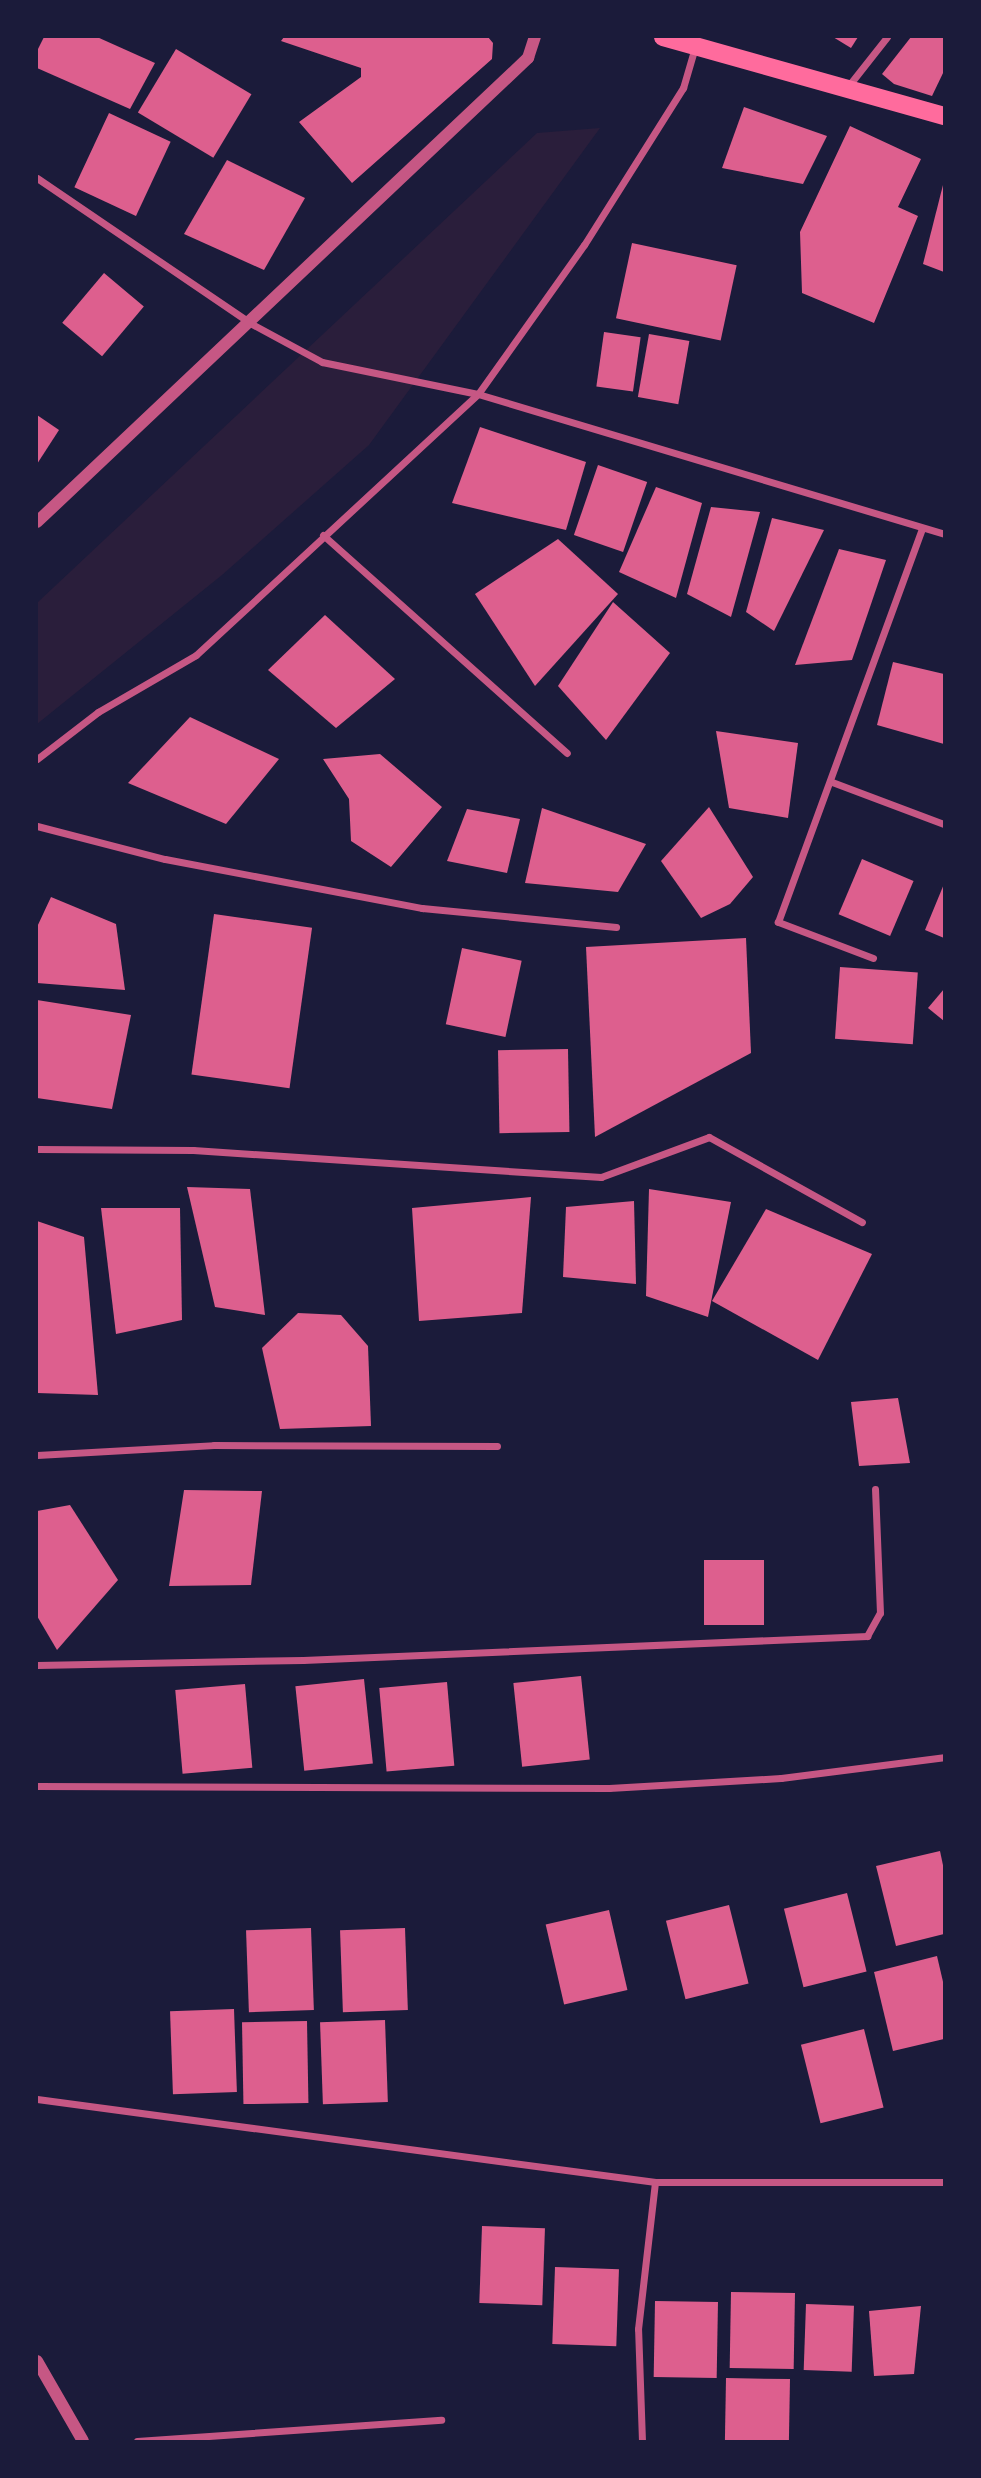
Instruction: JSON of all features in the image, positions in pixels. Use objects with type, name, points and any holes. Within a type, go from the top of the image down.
[{"type":"main road","points":[[663,37],[944,116]]},
{"type":"street","points":[[37,522],[528,58],[535,37]]},
{"type":"street","points":[[846,89],[887,37]]},
{"type":"street","points":[[37,759],[98,712],[196,656],[323,535],[478,394],[584,245],[683,88],[695,46]]},
{"type":"street","points":[[37,178],[250,323],[323,362],[478,394],[944,534]]},
{"type":"street","points":[[873,958],[778,922],[832,782],[922,529]]},
{"type":"street","points":[[323,535],[567,753]]},
{"type":"street","points":[[832,782],[944,824]]},
{"type":"street","points":[[37,826],[165,859],[422,908],[616,927]]},
{"type":"street","points":[[37,1149],[193,1150],[601,1177],[709,1137],[862,1222]]},
{"type":"street","points":[[37,1455],[214,1445],[497,1446]]},
{"type":"street","points":[[37,1665],[303,1660],[867,1636],[880,1613],[875,1489]]},
{"type":"street","points":[[37,1786],[610,1788],[781,1778],[944,1757]]},
{"type":"street","points":[[37,2099],[655,2182],[944,2182]]},
{"type":"street","points":[[642,2441],[638,2329],[655,2182]]},
{"type":"street","points":[[37,2361],[83,2441]]},
{"type":"street","points":[[136,2441],[441,2420]]},
{"type":"shaded area","points":[[600,128],[369,445],[222,575],[37,724],[37,603],[537,133]]},
{"type":"building","points":[[44,37],[97,37],[155,63],[130,109],[37,68],[37,51]]},
{"type":"building","points":[[284,37],[488,37],[493,43],[492,59],[352,183],[299,122],[361,77],[361,68],[281,41]]},
{"type":"building","points":[[833,37],[858,37],[851,48]]},
{"type":"building","points":[[911,37],[944,37],[944,71],[932,96],[894,84],[882,74]]},
{"type":"building","points":[[176,49],[251,94],[213,158],[138,112]]},
{"type":"building","points":[[744,107],[827,136],[803,184],[722,168]]},
{"type":"building","points":[[109,113],[171,142],[136,216],[74,187]]},
{"type":"building","points":[[850,126],[921,159],[898,207],[918,216],[874,323],[802,293],[800,232]]},
{"type":"building","points":[[227,160],[305,198],[264,270],[184,234]]},
{"type":"building","points":[[944,181],[944,272],[923,264]]},
{"type":"building","points":[[632,243],[737,265],[721,341],[616,318]]},
{"type":"building","points":[[104,273],[144,306],[102,356],[62,323]]},
{"type":"building","points":[[604,332],[641,337],[633,392],[596,386]]},
{"type":"building","points":[[649,334],[689,341],[678,404],[638,397]]},
{"type":"building","points":[[37,415],[59,430],[37,464]]},
{"type":"building","points":[[480,427],[586,462],[566,530],[452,503]]},
{"type":"building","points":[[598,465],[647,482],[623,552],[574,535]]},
{"type":"building","points":[[656,487],[702,503],[676,598],[619,572]]},
{"type":"building","points":[[711,507],[760,512],[731,617],[687,594]]},
{"type":"building","points":[[772,518],[824,530],[774,631],[746,612]]},
{"type":"building","points":[[558,539],[618,594],[535,686],[475,594]]},
{"type":"building","points":[[839,549],[886,560],[852,660],[795,665]]},
{"type":"building","points":[[613,602],[670,653],[606,740],[558,686]]},
{"type":"building","points":[[325,615],[395,679],[336,728],[268,670]]},
{"type":"building","points":[[893,662],[944,674],[944,744],[877,725]]},
{"type":"building","points":[[190,717],[279,759],[226,824],[128,783]]},
{"type":"building","points":[[716,731],[798,743],[788,818],[729,808]]},
{"type":"building","points":[[380,754],[442,807],[391,867],[351,841],[349,799],[323,759]]},
{"type":"building","points":[[709,807],[753,877],[730,904],[701,918],[661,861]]},
{"type":"building","points":[[542,808],[646,844],[618,892],[525,883]]},
{"type":"building","points":[[467,809],[520,819],[507,873],[447,861]]},
{"type":"building","points":[[862,859],[914,881],[890,936],[839,914]]},
{"type":"building","points":[[944,884],[944,938],[925,930]]},
{"type":"building","points":[[51,897],[116,924],[125,990],[37,983],[37,927]]},
{"type":"building","points":[[214,914],[312,928],[289,1088],[191,1074]]},
{"type":"building","points":[[746,938],[751,1053],[595,1137],[586,947]]},
{"type":"building","points":[[462,948],[522,961],[505,1037],[446,1024]]},
{"type":"building","points":[[840,967],[918,972],[913,1044],[835,1039]]},
{"type":"building","points":[[944,989],[944,1021],[928,1008]]},
{"type":"building","points":[[37,1000],[131,1015],[112,1109],[37,1098]]},
{"type":"building","points":[[568,1049],[569,1132],[499,1133],[498,1050]]},
{"type":"building","points":[[187,1187],[250,1189],[265,1315],[215,1307]]},
{"type":"building","points":[[649,1189],[731,1202],[708,1317],[646,1296]]},
{"type":"building","points":[[531,1197],[522,1313],[419,1321],[412,1208]]},
{"type":"building","points":[[634,1201],[636,1284],[563,1277],[566,1207]]},
{"type":"building","points":[[101,1208],[180,1208],[182,1320],[116,1334]]},
{"type":"building","points":[[766,1209],[872,1254],[818,1360],[712,1301]]},
{"type":"building","points":[[37,1221],[84,1237],[98,1395],[37,1393]]},
{"type":"building","points":[[298,1313],[341,1315],[368,1346],[371,1426],[280,1429],[262,1348]]},
{"type":"building","points":[[898,1398],[910,1463],[859,1466],[851,1402]]},
{"type":"building","points":[[184,1490],[262,1491],[251,1585],[169,1586]]},
{"type":"building","points":[[70,1505],[118,1580],[57,1650],[37,1616],[37,1511]]},
{"type":"building","points":[[704,1560],[764,1560],[764,1625],[704,1625]]},
{"type":"building","points":[[581,1676],[590,1760],[522,1767],[513,1683]]},
{"type":"building","points":[[364,1679],[373,1764],[304,1771],[295,1686]]},
{"type":"building","points":[[447,1682],[454,1766],[387,1772],[379,1688]]},
{"type":"building","points":[[245,1684],[252,1768],[183,1774],[175,1690]]},
{"type":"building","points":[[940,1851],[944,1870],[944,1934],[896,1946],[876,1866]]},
{"type":"building","points":[[847,1893],[867,1972],[804,1987],[784,1909]]},
{"type":"building","points":[[729,1905],[749,1984],[686,1999],[666,1921]]},
{"type":"building","points":[[609,1910],[627,1990],[564,2005],[546,1925]]},
{"type":"building","points":[[311,1928],[314,2010],[249,2012],[246,1930]]},
{"type":"building","points":[[405,1928],[408,2010],[343,2012],[340,1930]]},
{"type":"building","points":[[937,1956],[944,1986],[944,2039],[893,2051],[874,1972]]},
{"type":"building","points":[[234,2009],[237,2092],[173,2094],[170,2011]]},
{"type":"building","points":[[385,2020],[388,2102],[323,2104],[320,2022]]},
{"type":"building","points":[[307,2021],[308,2103],[243,2104],[242,2022]]},
{"type":"building","points":[[864,2029],[884,2108],[821,2123],[801,2045]]},
{"type":"building","points":[[482,2226],[545,2228],[542,2305],[479,2303]]},
{"type":"building","points":[[555,2267],[619,2269],[616,2346],[552,2344]]},
{"type":"building","points":[[731,2292],[795,2293],[794,2369],[730,2368]]},
{"type":"building","points":[[655,2301],[718,2302],[717,2378],[654,2377]]},
{"type":"building","points":[[806,2304],[854,2306],[852,2372],[804,2370]]},
{"type":"building","points":[[921,2306],[914,2374],[874,2376],[869,2311]]},
{"type":"building","points":[[726,2378],[790,2379],[789,2441],[725,2441]]}]
